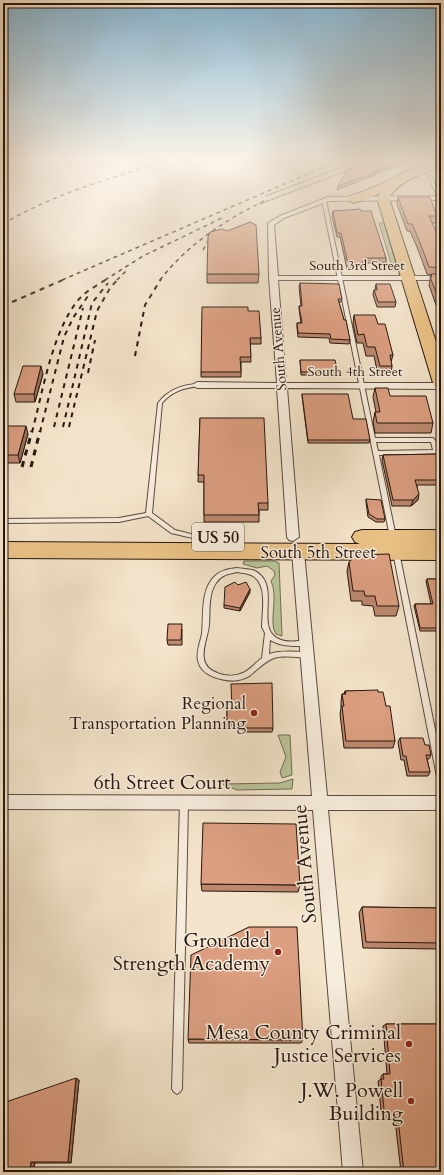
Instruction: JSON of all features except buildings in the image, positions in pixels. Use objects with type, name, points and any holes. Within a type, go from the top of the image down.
[{"type":"highway","points":[[388,215],[441,383]]},
{"type":"highway","name":"South 5th Street","points":[[3,536],[138,544],[197,537],[296,544]]},
{"type":"highway","name":"South 5th Street","points":[[3,550],[138,544],[296,544],[390,542],[441,537]]},
{"type":"highway","name":"South 5th Street","points":[[390,542],[441,552]]},
{"type":"street","name":"South Avenue","points":[[288,215],[277,219],[270,224],[273,278],[281,385],[307,649],[353,1172]]},
{"type":"street","name":"South 3rd Street","points":[[273,278],[441,278]]},
{"type":"street","name":"South 4th Street","points":[[197,385],[441,386]]},
{"type":"street","name":"6th Street Court","points":[[4,802],[441,803]]},
{"type":"lane","points":[[329,215],[340,278],[374,440],[390,542],[441,778]]},
{"type":"lane","points":[[150,514],[158,411],[160,404],[168,393],[175,389],[197,385]]},
{"type":"lane","points":[[374,440],[433,440],[436,452],[376,453]]},
{"type":"lane","points":[[435,447],[441,447]]},
{"type":"lane","points":[[3,521],[116,521],[150,514],[173,532],[197,537]]},
{"type":"lane","points":[[265,659],[266,634],[264,628],[267,593],[265,584],[255,574],[238,570],[230,571],[217,578],[209,588],[206,597],[205,632],[200,656],[204,668],[219,676],[234,678],[243,677],[271,656],[307,649]]},
{"type":"lane","points":[[266,634],[279,642],[307,649]]},
{"type":"lane","points":[[177,1089],[184,802]]},
{"type":"green space","points":[[379,223],[384,223],[398,270],[393,270]]},
{"type":"green space","points":[[244,561],[275,561],[279,563],[282,636],[276,634],[273,624],[274,594],[271,581],[275,575],[274,571],[267,566],[257,568],[243,564]]},
{"type":"green space","points":[[278,735],[290,735],[292,775],[282,778],[280,772],[286,757]]},
{"type":"green space","points":[[293,779],[292,789],[237,790],[223,784],[280,783]]},
{"type":"railway","points":[[3,224],[19,215]]},
{"type":"railway","points":[[62,280],[213,215]]},
{"type":"railway","points":[[160,280],[194,245],[237,215]]},
{"type":"railway","points":[[105,280],[143,256],[222,218]]},
{"type":"railway","points":[[203,250],[211,236]]},
{"type":"railway","points":[[118,279],[126,271]]},
{"type":"railway","points":[[3,306],[65,279]]},
{"type":"railway","points":[[32,432],[50,359],[64,323],[83,295],[107,279]]},
{"type":"railway","points":[[69,427],[97,311],[110,288],[118,279]]},
{"type":"railway","points":[[135,356],[145,305],[161,279]]},
{"type":"railway","points":[[63,427],[92,303],[108,283]]},
{"type":"railway","points":[[40,432],[64,337],[73,318],[88,296]]},
{"type":"railway","points":[[54,427],[83,308]]},
{"type":"railway","points":[[88,373],[95,340]]},
{"type":"railway","points":[[22,467],[32,431]]},
{"type":"railway","points":[[31,467],[40,431]]},
{"type":"place","name":"Regional Transportation Planning","points":[[254,713]]},
{"type":"place","name":"Grounded Strength Academy","points":[[278,952]]},
{"type":"place","name":"Mesa County Criminal Justice Services","points":[[409,1044]]},
{"type":"place","name":"J.W. Powell Building","points":[[411,1101]]}]
